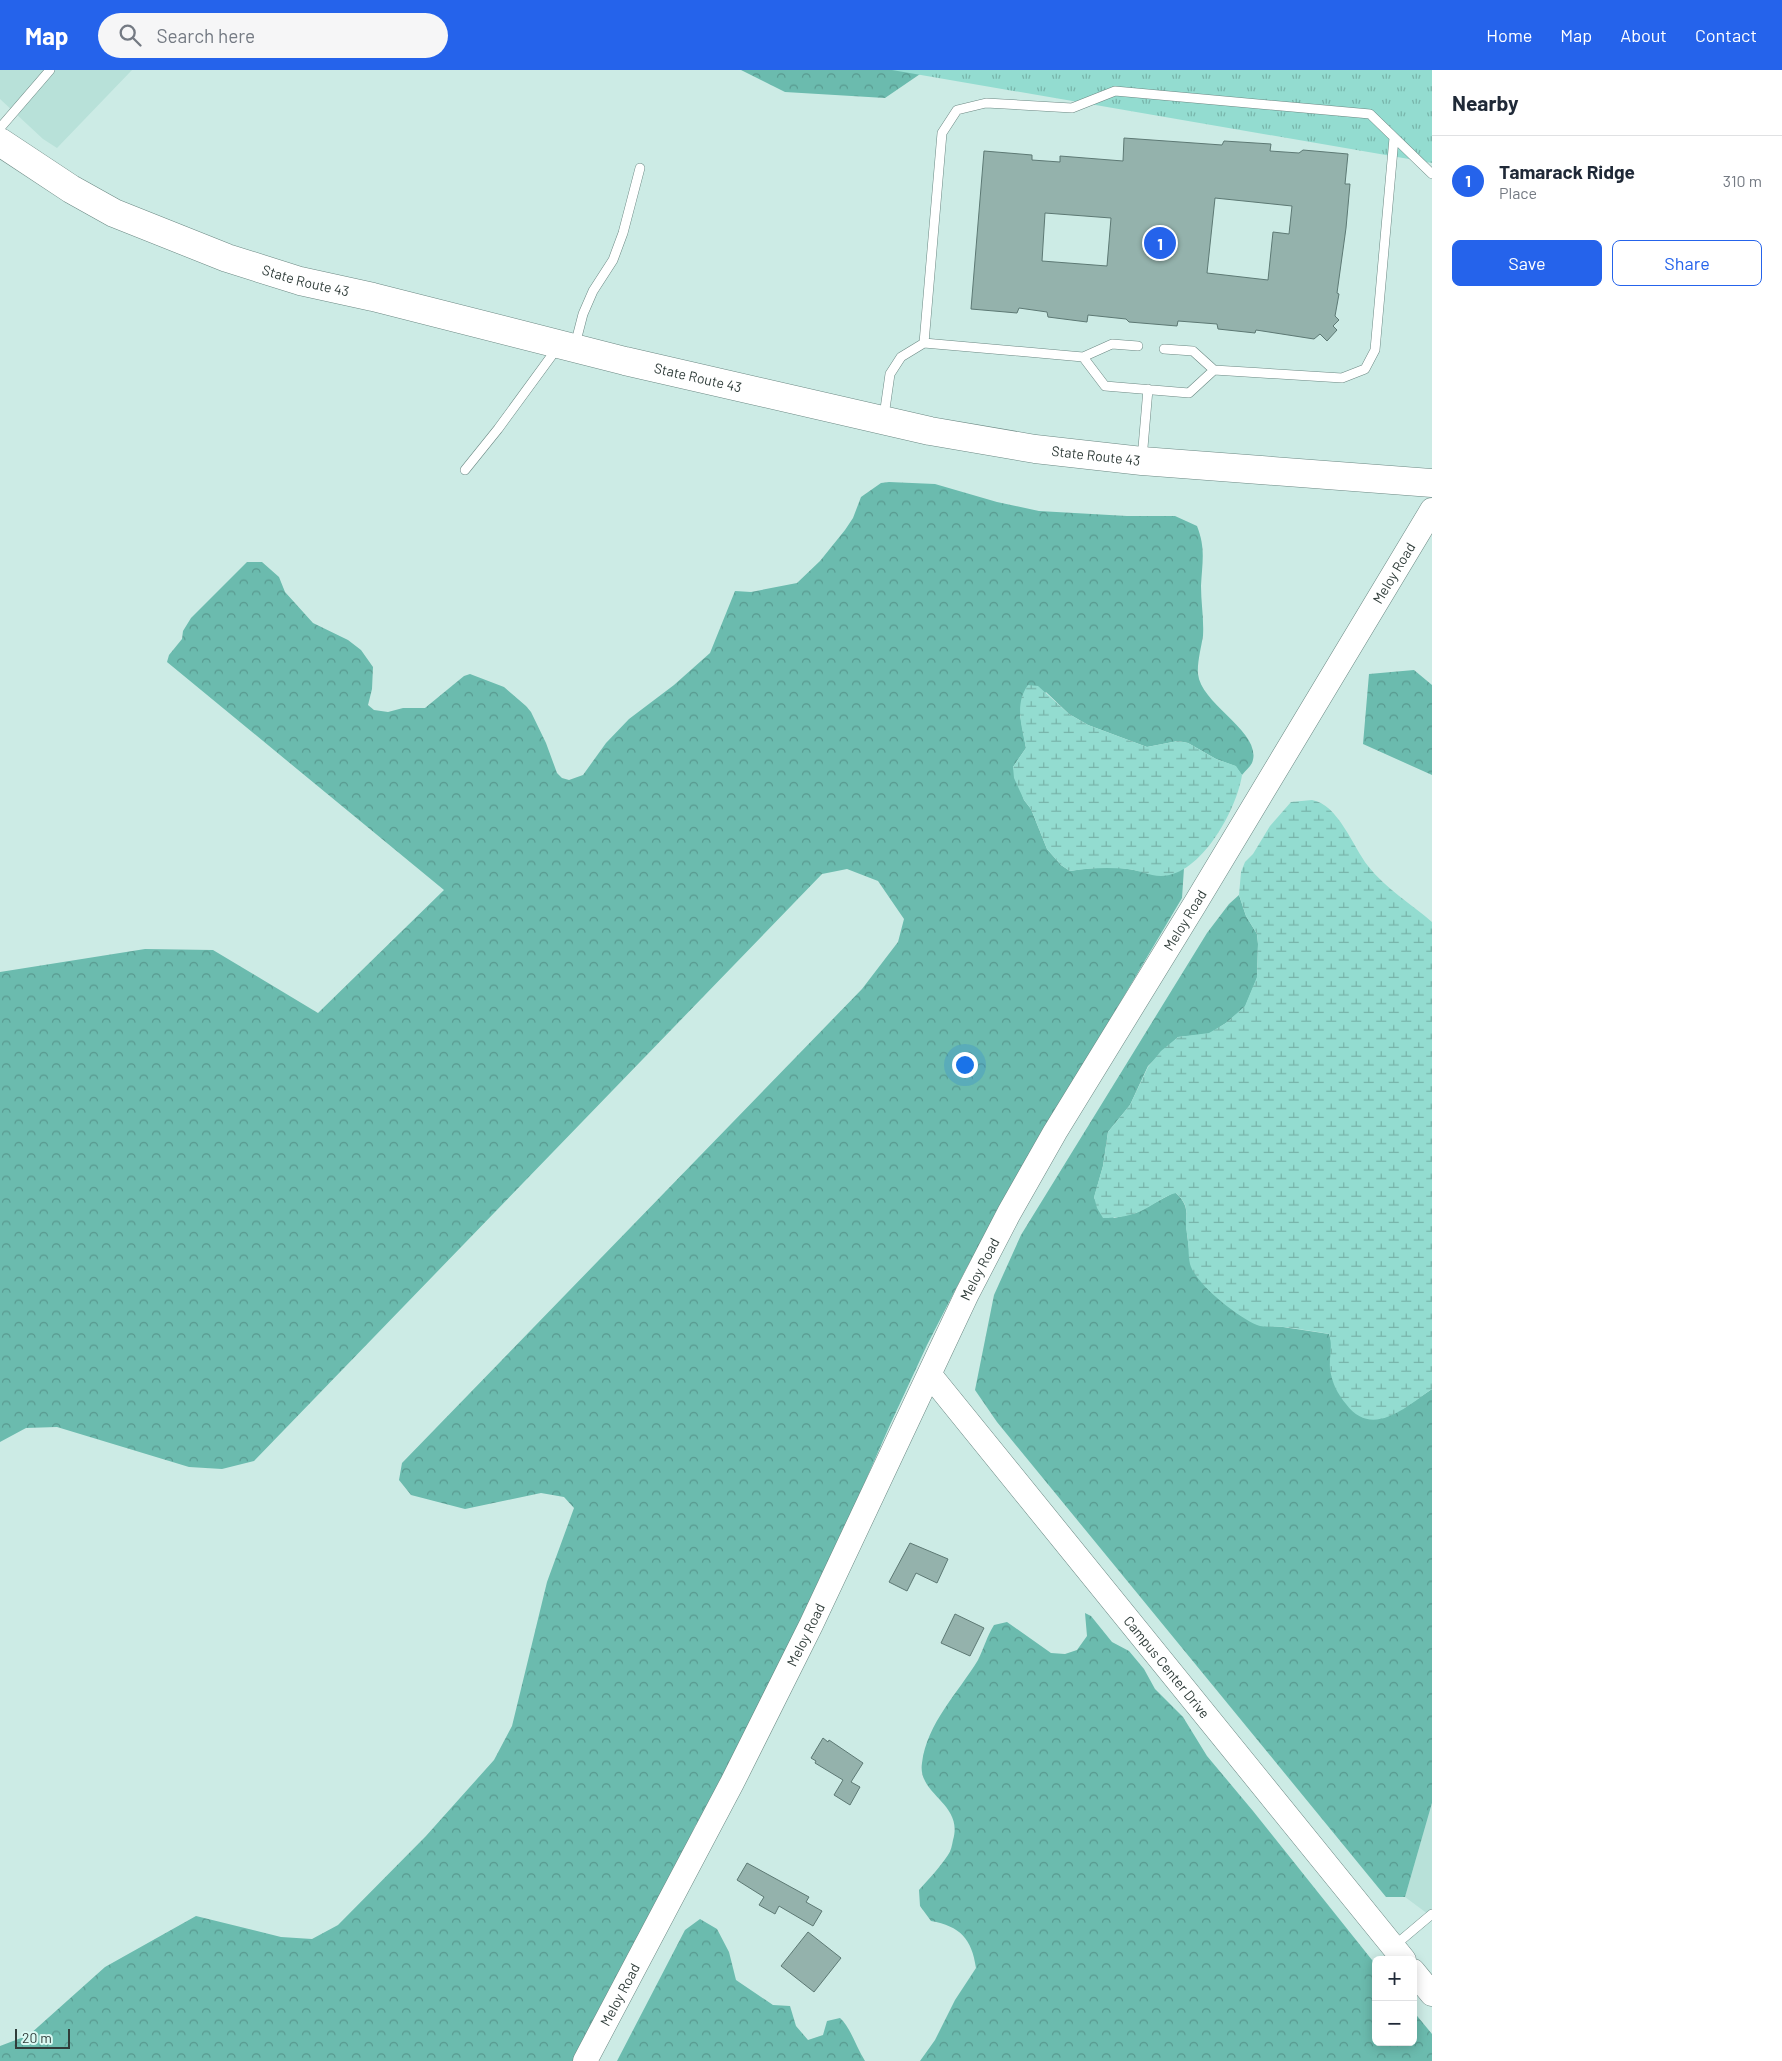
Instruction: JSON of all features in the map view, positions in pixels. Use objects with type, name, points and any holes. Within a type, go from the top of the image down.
[{"type":"main road","name":"State Route 43","points":[[0,142],[18,156],[114,213],[227,258],[300,281],[373,297],[567,346],[930,432],[1035,449],[1142,461],[1432,482]]},
{"type":"street","name":"Meloy Road","points":[[585,2061],[727,1792],[807,1633],[967,1294],[1008,1213],[1055,1132],[1196,904],[1432,510]]},
{"type":"street","name":"Campus Center Drive","points":[[930,1375],[1399,1953]]},
{"type":"street","points":[[1417,1976],[1432,1994]]},
{"type":"lane","points":[[0,128],[50,70]]},
{"type":"lane","points":[[924,343],[942,132],[957,110],[986,103],[1072,108],[1115,91],[1370,114],[1432,174]]},
{"type":"lane","points":[[1164,349],[1193,351],[1214,370],[1342,378],[1365,369],[1376,350],[1394,138]]},
{"type":"lane","points":[[465,470],[567,346],[594,291],[614,260],[640,168]]},
{"type":"lane","points":[[883,421],[890,374],[901,357],[924,343],[1083,357],[1112,344],[1138,346]]},
{"type":"lane","points":[[1083,357],[1105,386],[1189,392],[1214,370]]},
{"type":"lane","points":[[1142,461],[1148,389]]},
{"type":"lane","points":[[1399,1953],[1432,1914]]},
{"type":"shaded area","points":[[0,70],[132,70],[57,148],[43,139],[0,99]]},
{"type":"shaded area","points":[[1432,1803],[1432,1917],[1405,1897]]},
{"type":"green space","points":[[741,70],[926,70],[885,98],[785,92]]},
{"type":"green space","points":[[892,70],[1432,70],[1432,163]]},
{"type":"green space","points":[[881,483],[935,484],[997,502],[1039,511],[1127,516],[1175,516],[1197,526],[1202,542],[1203,556],[1201,586],[1203,636],[1198,674],[1209,697],[1249,741],[1253,752],[1252,763],[1242,775],[1235,766],[1216,759],[1188,743],[1178,741],[1147,747],[1088,725],[1069,714],[1046,692],[1020,715],[1026,748],[1013,767],[1024,800],[1031,809],[1047,849],[1061,865],[1070,871],[1114,868],[1162,875],[1184,868],[1182,898],[1014,1182],[966,1269],[927,1345],[889,1427],[802,1626],[703,1816],[695,1826],[675,1871],[574,2061],[0,2061],[0,2046],[29,2035],[105,1967],[196,1916],[281,1937],[312,1939],[338,1925],[426,1836],[494,1760],[512,1726],[547,1582],[574,1508],[564,1497],[541,1493],[465,1509],[411,1495],[399,1480],[402,1463],[862,989],[898,942],[904,919],[878,881],[847,869],[822,874],[254,1461],[222,1469],[189,1467],[57,1427],[26,1428],[0,1442],[0,972],[145,949],[213,950],[318,1013],[444,890],[167,662],[169,655],[182,639],[183,631],[191,618],[247,562],[262,562],[279,577],[285,592],[313,623],[348,640],[361,650],[373,667],[372,689],[368,705],[374,710],[388,712],[403,708],[425,708],[464,676],[470,674],[504,687],[526,706],[531,712],[546,743],[557,773],[562,778],[569,780],[583,775],[606,743],[629,719],[674,685],[710,653],[735,591],[751,592],[797,583],[820,561],[845,530],[853,518],[861,497]]},
{"type":"green space","points":[[1414,670],[1432,685],[1432,775],[1363,744],[1369,674]]},
{"type":"green space","points":[[1028,685],[1038,686],[1069,714],[1088,725],[1147,747],[1178,741],[1188,743],[1216,759],[1236,766],[1242,775],[1233,805],[1215,838],[1203,853],[1190,865],[1176,873],[1161,876],[1120,868],[1070,871],[1061,865],[1047,849],[1031,809],[1024,800],[1014,778],[1013,767],[1026,748],[1020,708],[1021,700]]},
{"type":"green space","points":[[1312,800],[1330,809],[1344,827],[1362,858],[1375,874],[1390,889],[1432,922],[1432,1389],[1400,1411],[1378,1419],[1367,1419],[1356,1414],[1338,1392],[1330,1369],[1331,1343],[1329,1334],[1257,1325],[1229,1308],[1200,1281],[1190,1264],[1186,1208],[1176,1193],[1135,1213],[1108,1218],[1103,1218],[1097,1208],[1094,1197],[1103,1166],[1108,1132],[1130,1105],[1148,1067],[1161,1051],[1178,1037],[1209,1033],[1226,1023],[1245,1006],[1257,977],[1258,944],[1257,934],[1246,916],[1239,895],[1241,872],[1245,862],[1253,854],[1270,826],[1291,802]]},
{"type":"green space","points":[[1239,895],[1246,916],[1257,934],[1258,944],[1257,978],[1245,1007],[1209,1034],[1178,1037],[1148,1066],[1130,1105],[1108,1132],[1103,1166],[1094,1198],[1114,1218],[1136,1213],[1175,1192],[1184,1202],[1186,1211],[1191,1265],[1258,1325],[1329,1334],[1332,1344],[1330,1368],[1404,1408],[1432,1389],[1432,1803],[1405,1897],[1386,1897],[997,1422],[975,1390],[994,1295],[1021,1235],[1207,933],[1229,904]]},
{"type":"green space","points":[[1085,1613],[1091,1616],[1112,1642],[1129,1651],[1144,1669],[1155,1689],[1183,1717],[1207,1756],[1372,1960],[1372,2046],[1417,2046],[1417,2016],[1432,2034],[1432,2061],[920,2061],[935,2040],[955,2000],[976,1968],[971,1949],[963,1935],[950,1926],[931,1921],[920,1906],[919,1890],[951,1850],[955,1827],[947,1808],[926,1783],[922,1774],[925,1748],[930,1735],[944,1709],[978,1660],[994,1625],[1007,1622],[1051,1653],[1065,1654],[1077,1650],[1087,1636]]},
{"type":"green space","points":[[700,1919],[717,1929],[729,1952],[736,1980],[773,2005],[790,2006],[796,2026],[808,2040],[823,2035],[827,2021],[840,2018],[847,2027],[865,2061],[617,2061],[685,1930]]},
{"type":"building","points":[[1124,138],[1222,145],[1224,141],[1271,144],[1270,151],[1299,153],[1303,150],[1348,154],[1345,184],[1350,184],[1335,316],[1339,320],[1333,326],[1337,330],[1327,341],[1320,334],[1314,339],[1256,330],[1255,333],[1218,329],[1217,324],[1178,321],[1177,326],[1129,322],[1126,319],[1088,315],[1087,322],[1048,317],[1047,312],[1019,308],[1017,313],[971,309],[984,151],[1032,155],[1032,160],[1060,162],[1060,156],[1123,161]],"holes":[[[1215,198],[1292,206],[1289,234],[1273,232],[1268,280],[1207,273]],[[1045,213],[1111,218],[1107,266],[1042,261]]]},
{"type":"building","points":[[910,1543],[948,1559],[937,1583],[916,1573],[907,1591],[889,1582]]},
{"type":"building","points":[[955,1614],[984,1628],[970,1656],[941,1643]]},
{"type":"building","points":[[823,1738],[863,1763],[851,1782],[860,1787],[850,1805],[834,1795],[843,1780],[815,1763],[816,1761],[811,1758]]},
{"type":"building","points":[[747,1863],[809,1897],[806,1902],[822,1911],[813,1926],[779,1906],[775,1914],[759,1905],[764,1897],[737,1880]]},
{"type":"building","points":[[808,1932],[841,1958],[814,1992],[781,1966]]},
{"type":"place","name":"Tamarack Ridge","points":[[1160,243]]}]
